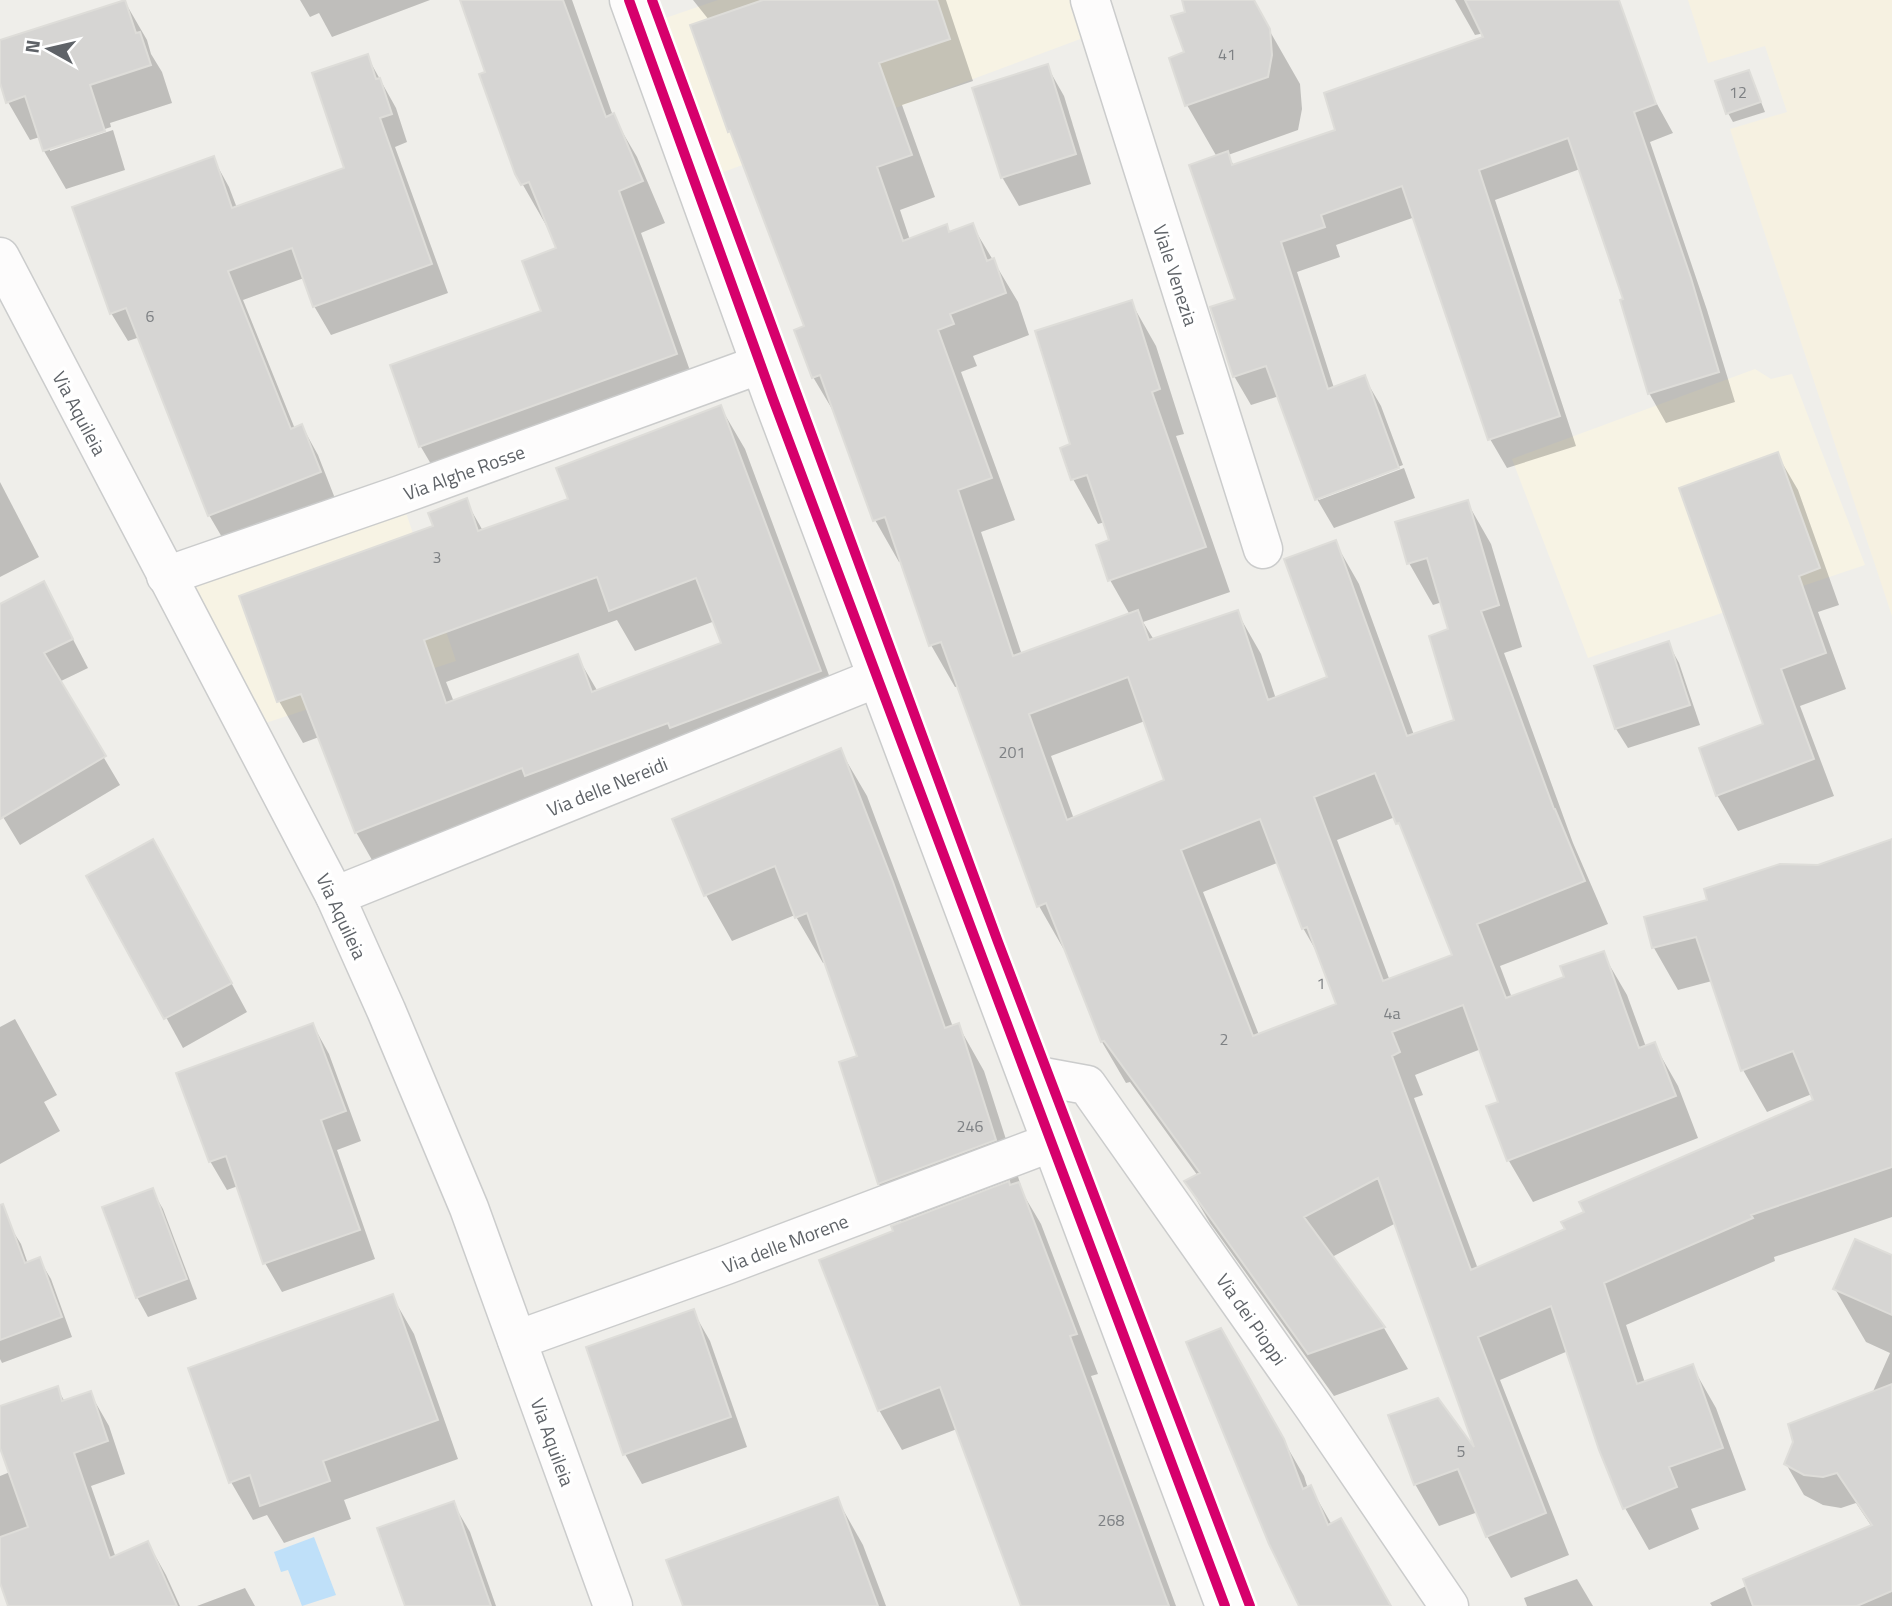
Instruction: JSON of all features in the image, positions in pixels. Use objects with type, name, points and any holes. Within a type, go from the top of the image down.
[{"type":"street","points":[[629,0],[761,364],[1225,1606]]},
{"type":"street","name":"Viale Venezia","points":[[1090,0],[1263,549]]},
{"type":"street","name":"Via Aquileia","points":[[0,257],[335,896],[460,1185],[612,1606]]},
{"type":"street","name":"Via Alghe Rosse","points":[[166,576],[400,495],[761,364]]},
{"type":"street","name":"Via delle Nereidi","points":[[335,896],[879,677]]},
{"type":"street","name":"Via dei Pioppi","points":[[1027,1074],[1087,1085],[1313,1406],[1449,1606]]},
{"type":"street","name":"Via delle Morene","points":[[517,1340],[726,1265],[1052,1142]]},
{"type":"shaded area","points":[[718,0],[1090,0],[1099,32],[694,183],[639,27]]},
{"type":"shaded area","points":[[1755,369],[1771,379],[1792,374],[1865,565],[1588,658],[1512,459]]},
{"type":"shaded area","points":[[400,495],[456,661],[247,729],[166,577]]},
{"type":"sand","points":[[1688,0],[1892,0],[1892,616],[1730,129],[1787,112],[1765,46],[1708,63]]},
{"type":"water","points":[[314,1537],[336,1595],[302,1606],[288,1570],[281,1572],[274,1552]]},
{"type":"building","points":[[125,0],[151,65],[90,85],[105,131],[43,151],[25,96],[6,103],[0,83],[0,40]]},
{"type":"building","points":[[460,0],[563,0],[606,117],[614,113],[643,181],[619,191],[677,354],[419,447],[390,365],[541,311],[522,261],[556,248],[529,182],[521,185],[515,174],[479,74],[485,72]]},
{"type":"building","points":[[763,0],[937,0],[950,39],[879,63],[912,155],[877,167],[903,241],[947,224],[949,232],[973,223],[987,261],[994,258],[1006,293],[950,314],[954,324],[938,330],[992,478],[958,490],[1013,656],[1138,610],[1149,640],[1238,610],[1268,700],[1327,677],[1284,559],[1336,540],[1407,736],[1454,720],[1429,636],[1448,629],[1427,558],[1407,564],[1395,522],[1468,500],[1499,605],[1481,611],[1554,809],[1585,881],[1477,924],[1506,998],[1564,977],[1560,966],[1604,951],[1639,1048],[1655,1042],[1676,1096],[1507,1161],[1486,1106],[1498,1102],[1463,1005],[1392,1032],[1400,1052],[1392,1056],[1471,1270],[1565,1229],[1561,1222],[1584,1212],[1579,1202],[1813,1100],[1793,1051],[1741,1071],[1696,937],[1652,948],[1644,917],[1707,900],[1704,889],[1780,864],[1818,865],[1892,839],[1892,1167],[1751,1215],[1753,1218],[1604,1283],[1637,1384],[1693,1364],[1723,1448],[1669,1467],[1677,1487],[1623,1509],[1599,1450],[1551,1306],[1478,1337],[1546,1513],[1486,1537],[1458,1469],[1414,1485],[1388,1415],[1438,1398],[1474,1447],[1378,1178],[1304,1217],[1385,1327],[1308,1354],[1184,1181],[1200,1173],[1104,1041],[1101,1042],[1046,903],[1037,907],[941,642],[929,646],[885,517],[873,521],[820,375],[812,378],[794,330],[804,326],[730,131],[728,132],[690,25]],"holes":[[[1128,677],[1164,780],[1067,820],[1029,714]],[[1375,773],[1396,824],[1399,823],[1452,955],[1383,981],[1314,797]],[[1260,819],[1302,929],[1307,927],[1336,1004],[1253,1036],[1181,850]]]},
{"type":"building","points":[[1182,0],[1254,0],[1270,29],[1272,55],[1268,77],[1185,106],[1169,58],[1184,52],[1171,16],[1185,12]]},
{"type":"building","points":[[1465,0],[1619,0],[1656,104],[1634,112],[1691,278],[1719,372],[1648,394],[1620,300],[1623,299],[1568,138],[1479,170],[1560,416],[1488,440],[1402,186],[1321,215],[1325,227],[1281,242],[1328,389],[1365,375],[1399,468],[1315,500],[1266,366],[1233,377],[1210,307],[1235,299],[1189,165],[1228,151],[1232,165],[1335,130],[1324,93],[1483,37]]},
{"type":"building","points":[[368,54],[376,79],[380,78],[392,114],[380,118],[432,264],[313,307],[292,248],[228,271],[291,429],[302,424],[321,472],[208,516],[126,308],[110,314],[72,207],[214,156],[232,208],[344,168],[312,73]]},
{"type":"building","points":[[1048,64],[1076,154],[1001,178],[972,88]]},
{"type":"building","points":[[1749,70],[1761,102],[1726,114],[1715,81]]},
{"type":"building","points":[[1132,300],[1160,389],[1152,392],[1206,547],[1108,581],[1096,545],[1109,540],[1087,475],[1071,480],[1060,448],[1070,444],[1035,331]]},
{"type":"building","points":[[721,405],[821,671],[670,728],[668,723],[525,776],[522,768],[355,833],[301,694],[277,702],[239,596],[433,526],[428,513],[467,498],[478,531],[568,499],[556,468]],"holes":[[[597,577],[609,611],[696,578],[721,643],[592,692],[578,654],[446,703],[424,640]]]},
{"type":"building","points":[[1778,452],[1820,568],[1799,576],[1826,653],[1781,669],[1814,759],[1716,796],[1699,748],[1763,724],[1679,488]]},
{"type":"building","points":[[44,581],[73,639],[44,653],[106,756],[0,819],[0,604]]},
{"type":"building","points":[[1669,641],[1690,705],[1615,729],[1594,666]]},
{"type":"building","points":[[841,748],[945,1028],[959,1023],[996,1140],[878,1184],[839,1062],[857,1056],[807,913],[795,918],[775,866],[704,896],[672,819]]},
{"type":"building","points":[[153,839],[232,983],[164,1019],[86,876]]},
{"type":"building","points":[[313,1023],[346,1111],[321,1120],[360,1230],[263,1264],[226,1156],[209,1162],[176,1073]]},
{"type":"building","points":[[1009,1181],[1010,1185],[1019,1182],[1077,1334],[1070,1336],[1169,1606],[1021,1606],[940,1387],[878,1411],[819,1260],[893,1231],[891,1226]]},
{"type":"building","points":[[153,1188],[187,1279],[136,1298],[102,1207]]},
{"type":"building","points":[[3,1204],[25,1263],[40,1257],[62,1317],[0,1340],[0,1205]]},
{"type":"building","points":[[1855,1239],[1892,1255],[1892,1315],[1833,1289]]},
{"type":"building","points":[[393,1294],[438,1420],[323,1461],[330,1481],[260,1506],[250,1475],[229,1483],[188,1368]]},
{"type":"building","points":[[694,1309],[731,1417],[623,1455],[586,1347]]},
{"type":"building","points":[[1221,1328],[1284,1439],[1303,1489],[1311,1485],[1328,1525],[1341,1518],[1391,1606],[1299,1606],[1269,1544],[1186,1342]]},
{"type":"building","points":[[1892,1384],[1892,1591],[1857,1606],[1753,1606],[1743,1579],[1872,1525],[1837,1473],[1823,1477],[1804,1475],[1784,1464],[1793,1442],[1788,1424]]},
{"type":"building","points":[[58,1386],[62,1401],[91,1391],[108,1441],[74,1453],[110,1558],[148,1541],[177,1606],[8,1606],[0,1583],[0,1537],[28,1527],[0,1448],[0,1406]]},
{"type":"building","points":[[838,1497],[878,1606],[683,1606],[666,1560]]},
{"type":"building","points":[[454,1501],[491,1606],[405,1606],[377,1528]]},
{"type":"cycle path","points":[[629,0],[773,399],[1225,1606]]},
{"type":"cycle path","points":[[652,0],[998,942],[1250,1606]]}]
